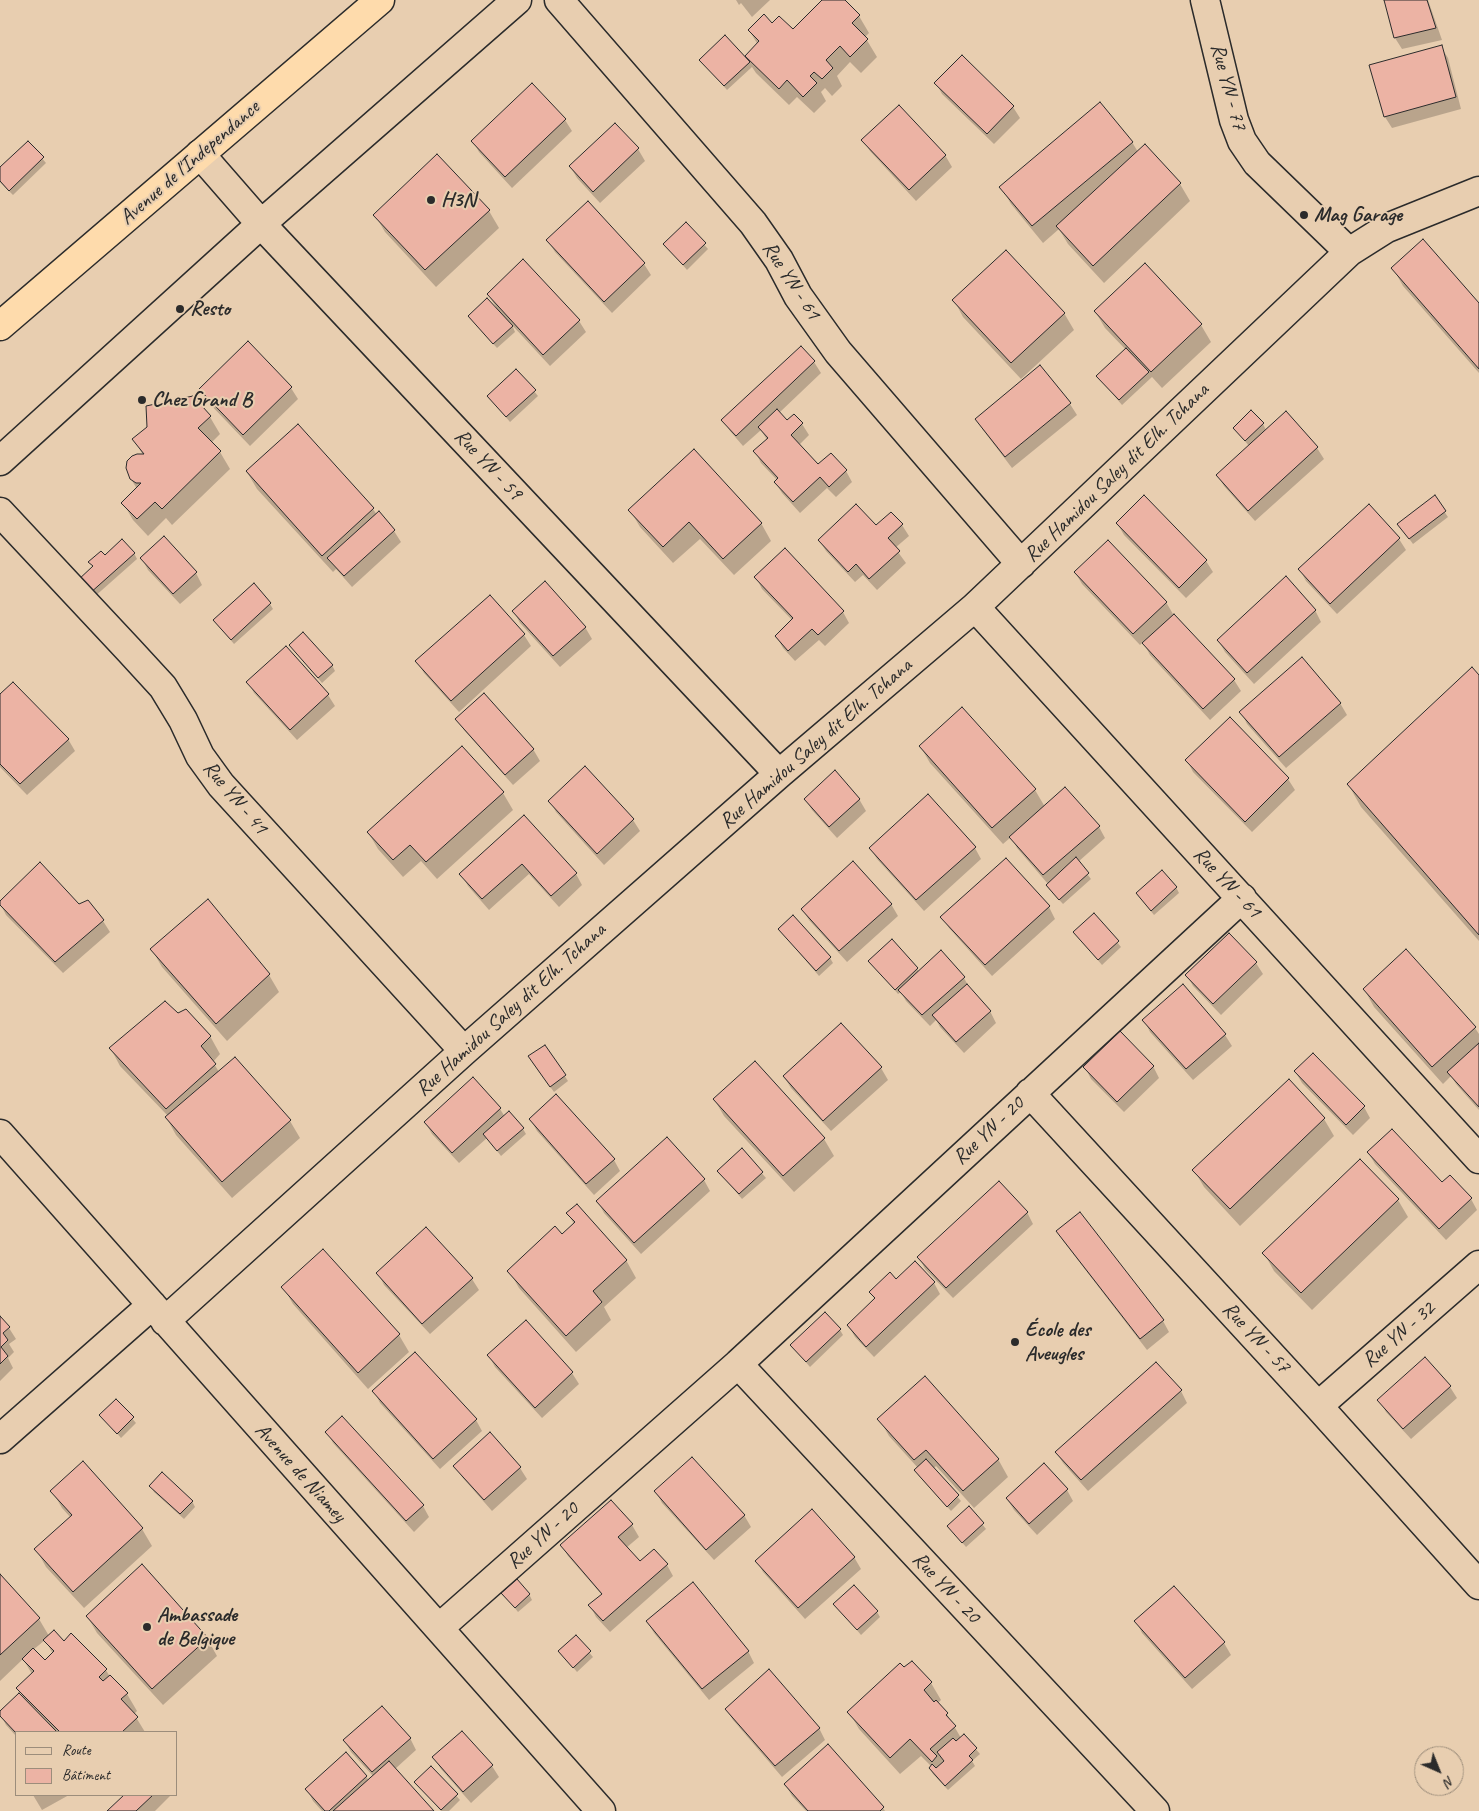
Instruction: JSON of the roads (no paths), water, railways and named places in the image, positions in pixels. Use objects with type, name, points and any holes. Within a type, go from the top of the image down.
[{"type":"highway","name":"Avenue de l'Independance","points":[[0,326],[380,0]]},
{"type":"street","points":[[0,461],[261,224],[517,0]]},
{"type":"street","name":"Rue YN - 61","points":[[559,0],[754,223],[779,260],[798,296],[838,352],[1021,564]]},
{"type":"street","name":"Rue YN - 77","points":[[1205,0],[1234,120],[1242,141],[1257,163],[1349,252]]},
{"type":"street","name":"Rue YN - 59","points":[[200,154],[261,224],[779,774]]},
{"type":"street","name":"Rue Hamidou Saley dit Elh. Tchana","points":[[0,1439],[159,1313],[464,1051],[779,774],[974,607],[1349,252],[1387,228],[1479,191]]},
{"type":"street","name":"Rue YN - 41","points":[[0,512],[130,650],[162,687],[183,720],[200,756],[221,785],[464,1051]]},
{"type":"street","name":"Rue YN - 61","points":[[974,607],[1479,1159]]},
{"type":"street","name":"Rue YN - 20","points":[[439,1628],[738,1364],[1242,898]]},
{"type":"street","name":"Rue YN - 57","points":[[1030,1093],[1318,1406],[1479,1585]]},
{"type":"street","name":"Avenue de Niamey","points":[[0,1134],[601,1811]]},
{"type":"street","name":"Rue YN - 32","points":[[1318,1406],[1479,1265]]},
{"type":"street","name":"Rue YN - 20","points":[[738,1364],[1155,1811]]},
{"type":"place","name":"H3N","points":[[431,200]]},
{"type":"place","name":"Mag Garage","points":[[1304,215]]},
{"type":"place","name":"Resto","points":[[180,309]]},
{"type":"place","name":"Chez Grand B","points":[[142,400]]},
{"type":"place","name":"École des Aveugles","points":[[1015,1342]]},
{"type":"place","name":"Ambassade de Belgique","points":[[147,1627]]}]
